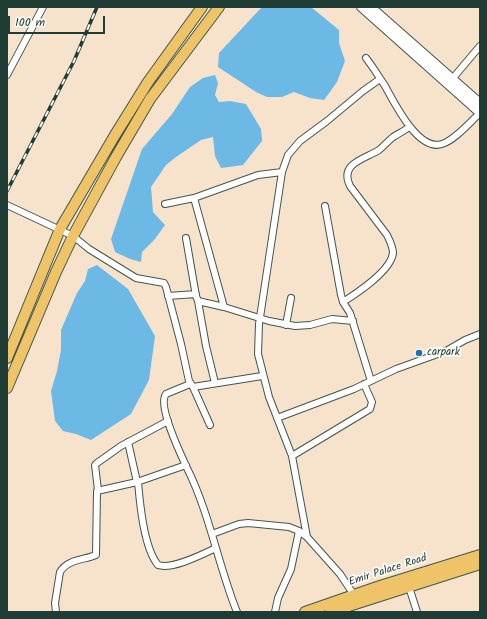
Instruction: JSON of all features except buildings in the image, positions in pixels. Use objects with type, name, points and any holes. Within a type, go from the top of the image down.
[{"type":"main road","points":[[7,358],[60,229],[138,98],[162,61],[202,7]]},
{"type":"main road","points":[[7,388],[56,272],[73,236],[116,157],[148,103],[170,71],[219,7]]},
{"type":"main road","points":[[138,98],[148,103]]},
{"type":"main road","name":"Emir Palace Road","points":[[305,612],[480,555]]},
{"type":"main road","name":"Emir Palace Road","points":[[330,612],[480,564]]},
{"type":"street","points":[[7,75],[44,7]]},
{"type":"street","points":[[361,7],[480,113],[451,139],[440,145],[429,143],[409,127],[366,58]]},
{"type":"street","points":[[372,7],[479,101]]},
{"type":"street","points":[[453,78],[480,46]]},
{"type":"street","points":[[307,537],[292,456],[262,376],[257,346],[282,172],[288,154],[300,141],[380,79]]},
{"type":"street","points":[[343,302],[377,277],[393,255],[391,244],[387,235],[347,181],[348,170],[353,163],[377,151],[392,138],[409,127]]},
{"type":"street","points":[[165,204],[194,198],[258,175],[282,172]]},
{"type":"street","points":[[194,198],[224,307]]},
{"type":"street","points":[[7,205],[73,236],[89,249],[136,278],[164,283],[192,385],[210,425]]},
{"type":"street","points":[[325,206],[343,302],[348,308],[353,321],[371,381]]},
{"type":"street","points":[[186,238],[205,341],[215,383]]},
{"type":"street","points":[[168,296],[196,294]]},
{"type":"street","points":[[286,325],[291,298]]},
{"type":"street","points":[[198,301],[286,325],[301,326],[332,319],[353,321]]},
{"type":"street","points":[[277,418],[340,395],[396,369],[446,351],[465,340],[480,334]]},
{"type":"street","points":[[238,612],[200,498],[168,421],[164,395],[192,385],[262,376]]},
{"type":"street","points":[[292,456],[341,425],[370,409],[372,402],[364,384]]},
{"type":"street","points":[[56,612],[55,603],[60,572],[62,569],[73,561],[96,555],[96,492],[98,490],[97,463],[128,442],[168,421]]},
{"type":"street","points":[[128,442],[137,482],[145,531],[151,551],[158,565],[164,566],[188,561],[216,548]]},
{"type":"street","points":[[98,490],[137,482],[186,465]]},
{"type":"street","points":[[212,534],[233,526],[248,523],[289,527],[299,531],[307,537],[340,574],[354,595]]},
{"type":"street","points":[[275,612],[278,598],[291,569],[299,531]]},
{"type":"street","points":[[409,586],[416,612]]},
{"type":"water","points":[[262,7],[311,7],[339,30],[339,43],[345,61],[337,82],[324,100],[310,98],[294,92],[282,97],[267,97],[256,92],[218,67],[219,53]]},
{"type":"water","points":[[215,75],[218,83],[215,95],[219,102],[230,101],[246,104],[261,129],[262,141],[243,165],[221,168],[215,156],[213,137],[201,140],[176,157],[166,165],[151,187],[153,212],[165,225],[155,239],[142,252],[141,262],[115,252],[111,239],[142,149],[172,114],[190,87],[203,78]]},
{"type":"water","points":[[97,265],[128,289],[155,336],[149,380],[131,414],[91,440],[63,431],[55,421],[51,391],[61,350],[61,330],[77,293],[85,281],[88,269]]},
{"type":"railway","points":[[7,191],[74,61],[97,7]]},
{"type":"place","name":"carpark","points":[[419,353]]}]
